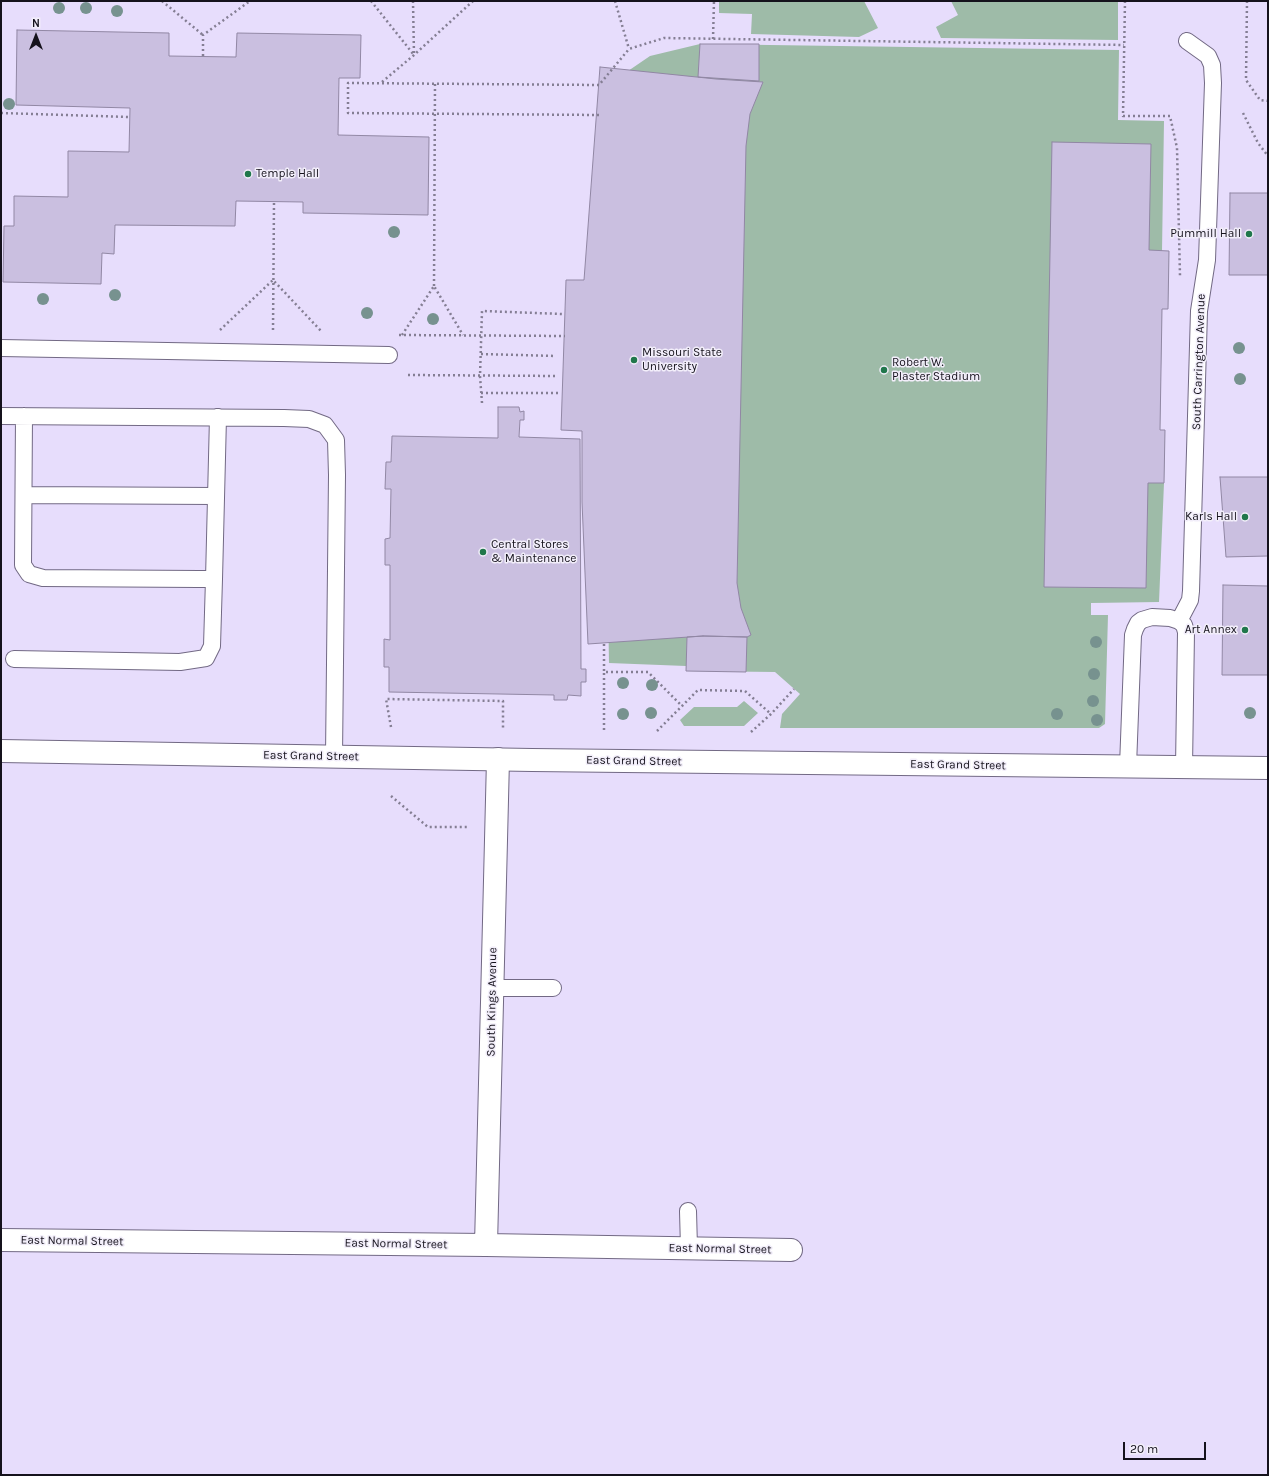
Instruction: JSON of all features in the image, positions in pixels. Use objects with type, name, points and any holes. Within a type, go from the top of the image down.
[{"type":"street","name":"East Grand Street","points":[[1,751],[498,759],[1268,768]]},
{"type":"street","name":"South Kings Avenue","points":[[486,1245],[498,759]]},
{"type":"street","name":"East Normal Street","points":[[1,1240],[791,1250]]},
{"type":"lane","name":"South Carrington Avenue","points":[[1179,621],[1190,600],[1191,591],[1199,312],[1207,260],[1213,83],[1212,64],[1208,56],[1187,41]]},
{"type":"lane","points":[[1,348],[389,355]]},
{"type":"lane","points":[[1,416],[309,419],[325,425],[336,440],[337,475],[334,756]]},
{"type":"lane","points":[[24,416],[23,565],[28,574],[43,578],[214,579]]},
{"type":"lane","points":[[14,659],[180,662],[206,658],[212,646],[218,417]]},
{"type":"lane","points":[[24,495],[216,496]]},
{"type":"lane","points":[[1128,766],[1135,629],[1142,620],[1152,617],[1170,618],[1179,621],[1184,625],[1186,632],[1184,767]]},
{"type":"lane","points":[[493,988],[553,988]]},
{"type":"lane","points":[[688,1211],[689,1248]]},
{"type":"path","points":[[162,1],[204,35]]},
{"type":"path","points":[[204,35],[250,1]]},
{"type":"path","points":[[371,1],[414,55]]},
{"type":"path","points":[[413,1],[414,55]]},
{"type":"path","points":[[382,83],[472,1]]},
{"type":"path","points":[[615,1],[629,49]]},
{"type":"path","points":[[713,39],[714,1]]},
{"type":"path","points":[[1125,1],[1123,116],[1170,116],[1178,148],[1180,282]]},
{"type":"path","points":[[1247,1],[1246,80],[1260,100],[1268,101]]},
{"type":"path","points":[[204,35],[204,56]]},
{"type":"path","points":[[598,115],[348,113],[348,83],[598,85],[629,49],[664,38],[1124,45]]},
{"type":"path","points":[[435,84],[434,286],[463,336]]},
{"type":"path","points":[[1,113],[130,117]]},
{"type":"path","points":[[1243,113],[1258,143],[1268,156]]},
{"type":"path","points":[[273,332],[274,202]]},
{"type":"path","points":[[218,331],[273,280]]},
{"type":"path","points":[[273,280],[324,333]]},
{"type":"path","points":[[402,335],[434,286]]},
{"type":"path","points":[[482,403],[480,376],[482,310],[562,314]]},
{"type":"path","points":[[481,336],[564,336]]},
{"type":"path","points":[[481,354],[556,356]]},
{"type":"path","points":[[408,375],[558,376]]},
{"type":"path","points":[[481,393],[559,393]]},
{"type":"path","points":[[604,644],[604,730]]},
{"type":"path","points":[[604,672],[648,672],[682,706]]},
{"type":"path","points":[[751,732],[771,714],[794,689]]},
{"type":"path","points":[[657,731],[698,690],[745,691],[771,714]]},
{"type":"path","points":[[391,727],[386,698],[504,701],[504,729]]},
{"type":"path","points":[[391,796],[428,827],[467,827]]},
{"type":"green space","points":[[719,1],[864,1],[878,28],[859,37],[751,34],[752,14],[719,13]]},
{"type":"green space","points":[[951,1],[1118,1],[1118,40],[941,38],[936,27],[958,15]]},
{"type":"green space","name":"Robert W. Plaster Stadium","points":[[700,44],[1119,50],[1118,120],[1164,121],[1162,251],[1169,251],[1168,309],[1162,309],[1160,430],[1165,430],[1159,602],[1091,603],[1091,615],[1108,615],[1105,724],[1099,728],[780,728],[782,714],[800,694],[775,672],[686,671],[686,666],[609,663],[606,489],[609,84],[650,56]]},
{"type":"green space","points":[[744,701],[758,713],[744,726],[684,726],[680,720],[694,707],[737,707]]},
{"type":"building","name":"Temple Hall","points":[[17,30],[169,33],[169,56],[236,57],[237,33],[361,35],[360,78],[339,78],[338,135],[429,137],[428,215],[303,213],[303,202],[236,201],[235,226],[115,225],[114,254],[102,253],[101,284],[3,282],[4,226],[14,226],[14,196],[68,197],[68,151],[129,152],[130,108],[16,105]]},
{"type":"building","points":[[700,44],[759,44],[759,81],[698,77]]},
{"type":"building","points":[[600,67],[716,79],[763,82],[750,114],[746,146],[737,583],[741,608],[751,635],[747,637],[703,636],[588,644],[582,502],[582,431],[561,430],[566,280],[584,280]]},
{"type":"building","points":[[1052,142],[1151,144],[1149,250],[1169,251],[1168,309],[1162,309],[1160,430],[1165,430],[1164,483],[1148,483],[1146,588],[1044,587]]},
{"type":"building","name":"Pummill Hall","points":[[1230,193],[1268,193],[1268,275],[1229,275]]},
{"type":"building","name":"Central Stores & Maintenance","points":[[498,407],[519,407],[520,412],[524,411],[524,420],[520,420],[519,437],[580,439],[581,669],[586,669],[586,682],[581,682],[581,696],[568,695],[567,700],[554,700],[554,695],[389,692],[389,667],[384,667],[384,639],[390,640],[390,565],[385,565],[385,539],[390,538],[391,489],[385,489],[386,462],[391,462],[392,436],[498,438]]},
{"type":"building","name":"Karls Hall","points":[[1220,477],[1268,477],[1268,556],[1226,557]]},
{"type":"building","name":"Art Annex","points":[[1223,585],[1268,586],[1268,675],[1222,675]]},
{"type":"building","points":[[687,637],[747,637],[746,672],[686,671]]},
{"type":"place","name":"Temple Hall","points":[[248,174]]},
{"type":"place","name":"Pummill Hall","points":[[1249,234]]},
{"type":"place","name":"Missouri State University","points":[[634,360]]},
{"type":"place","name":"Robert W. Plaster Stadium","points":[[884,370]]},
{"type":"place","name":"Karls Hall","points":[[1245,517]]},
{"type":"place","name":"Central Stores & Maintenance","points":[[483,552]]},
{"type":"place","name":"Art Annex","points":[[1245,630]]}]
